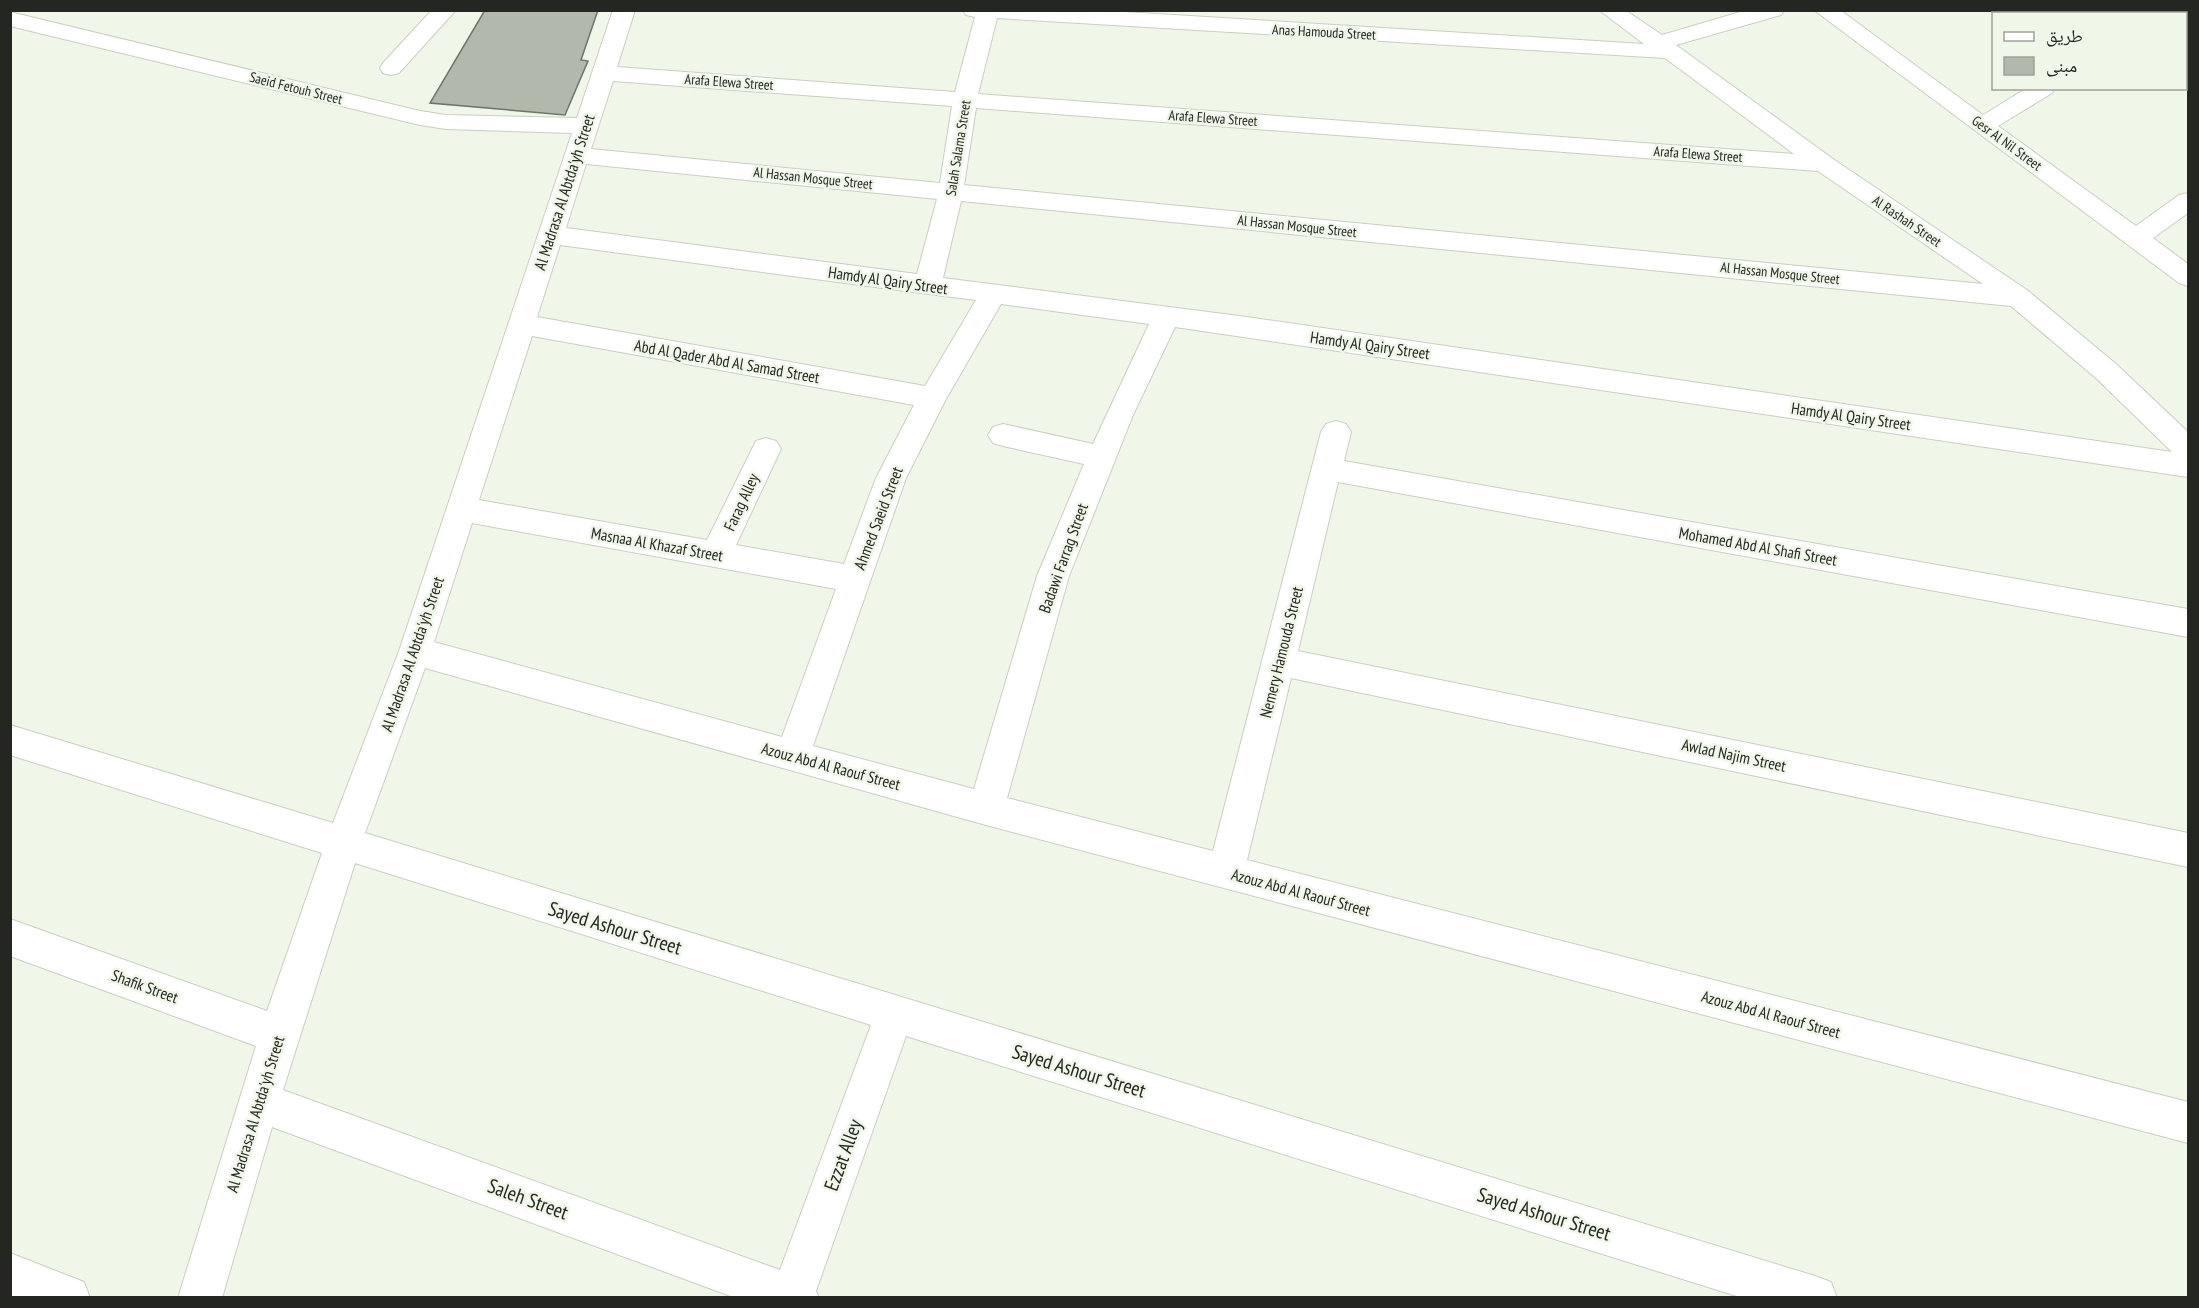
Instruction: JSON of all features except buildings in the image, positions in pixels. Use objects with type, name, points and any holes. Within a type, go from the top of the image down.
[{"type":"street","points":[[391,68],[446,10]]},
{"type":"street","name":"Al Madrasa Al Abtda'yh Street","points":[[200,1298],[279,1035],[343,844],[415,651],[624,10]]},
{"type":"street","name":"Anas Hamouda Street","points":[[974,10],[1667,48]]},
{"type":"street","name":"Al Rashah Street","points":[[1610,10],[1667,48],[1823,164],[2018,297],[2082,348],[2145,406],[2188,450]]},
{"type":"street","points":[[1667,48],[1773,10]]},
{"type":"street","name":"Gesr Al Nil Street","points":[[1825,10],[2188,277]]},
{"type":"street","name":"Salah Salama Street","points":[[928,285],[951,191],[965,100],[988,11]]},
{"type":"street","name":"Saeid Fetouh Street","points":[[10,19],[420,118],[581,140]]},
{"type":"street","name":"Arafa Elewa Street","points":[[603,73],[1823,164]]},
{"type":"street","points":[[1983,125],[2040,90]]},
{"type":"street","name":"Al Hassan Mosque Street","points":[[581,140],[951,191],[2018,297]]},
{"type":"street","points":[[2136,238],[2188,201]]},
{"type":"street","name":"Hamdy Al Qairy Street","points":[[550,235],[1166,317],[2188,466]]},
{"type":"street","name":"Ahmed Saeid Street","points":[[792,756],[891,478],[932,398],[993,294]]},
{"type":"street","name":"Badawi Farrag Street","points":[[986,809],[1053,576],[1119,415],[1166,317]]},
{"type":"street","name":"Abd Al Qader Abd Al Samad Street","points":[[521,324],[932,398]]},
{"type":"street","name":"Nemery Hamouda Street","points":[[1226,872],[1336,432]]},
{"type":"street","points":[[1003,435],[1102,456]]},
{"type":"street","name":"Farag Alley","points":[[716,555],[766,449]]},
{"type":"street","name":"Mohamed Abd Al Shafi Street","points":[[1327,469],[2188,623]]},
{"type":"street","name":"Masnaa Al Khazaf Street","points":[[460,509],[854,579]]},
{"type":"street","name":"Azouz Abd Al Raouf Street","points":[[415,651],[986,809],[2188,1123]]},
{"type":"street","name":"Awlad Najim Street","points":[[1279,661],[2188,850]]},
{"type":"street","name":"Sayed Ashour Street","points":[[10,740],[1815,1298]]},
{"type":"street","name":"Shafik Street","points":[[10,937],[279,1035]]},
{"type":"street","name":"Ezzat Alley","points":[[794,1297],[894,1014]]},
{"type":"street","name":"Saleh Street","points":[[258,1101],[794,1297]]},
{"type":"street","points":[[10,1275],[68,1298]]}]
